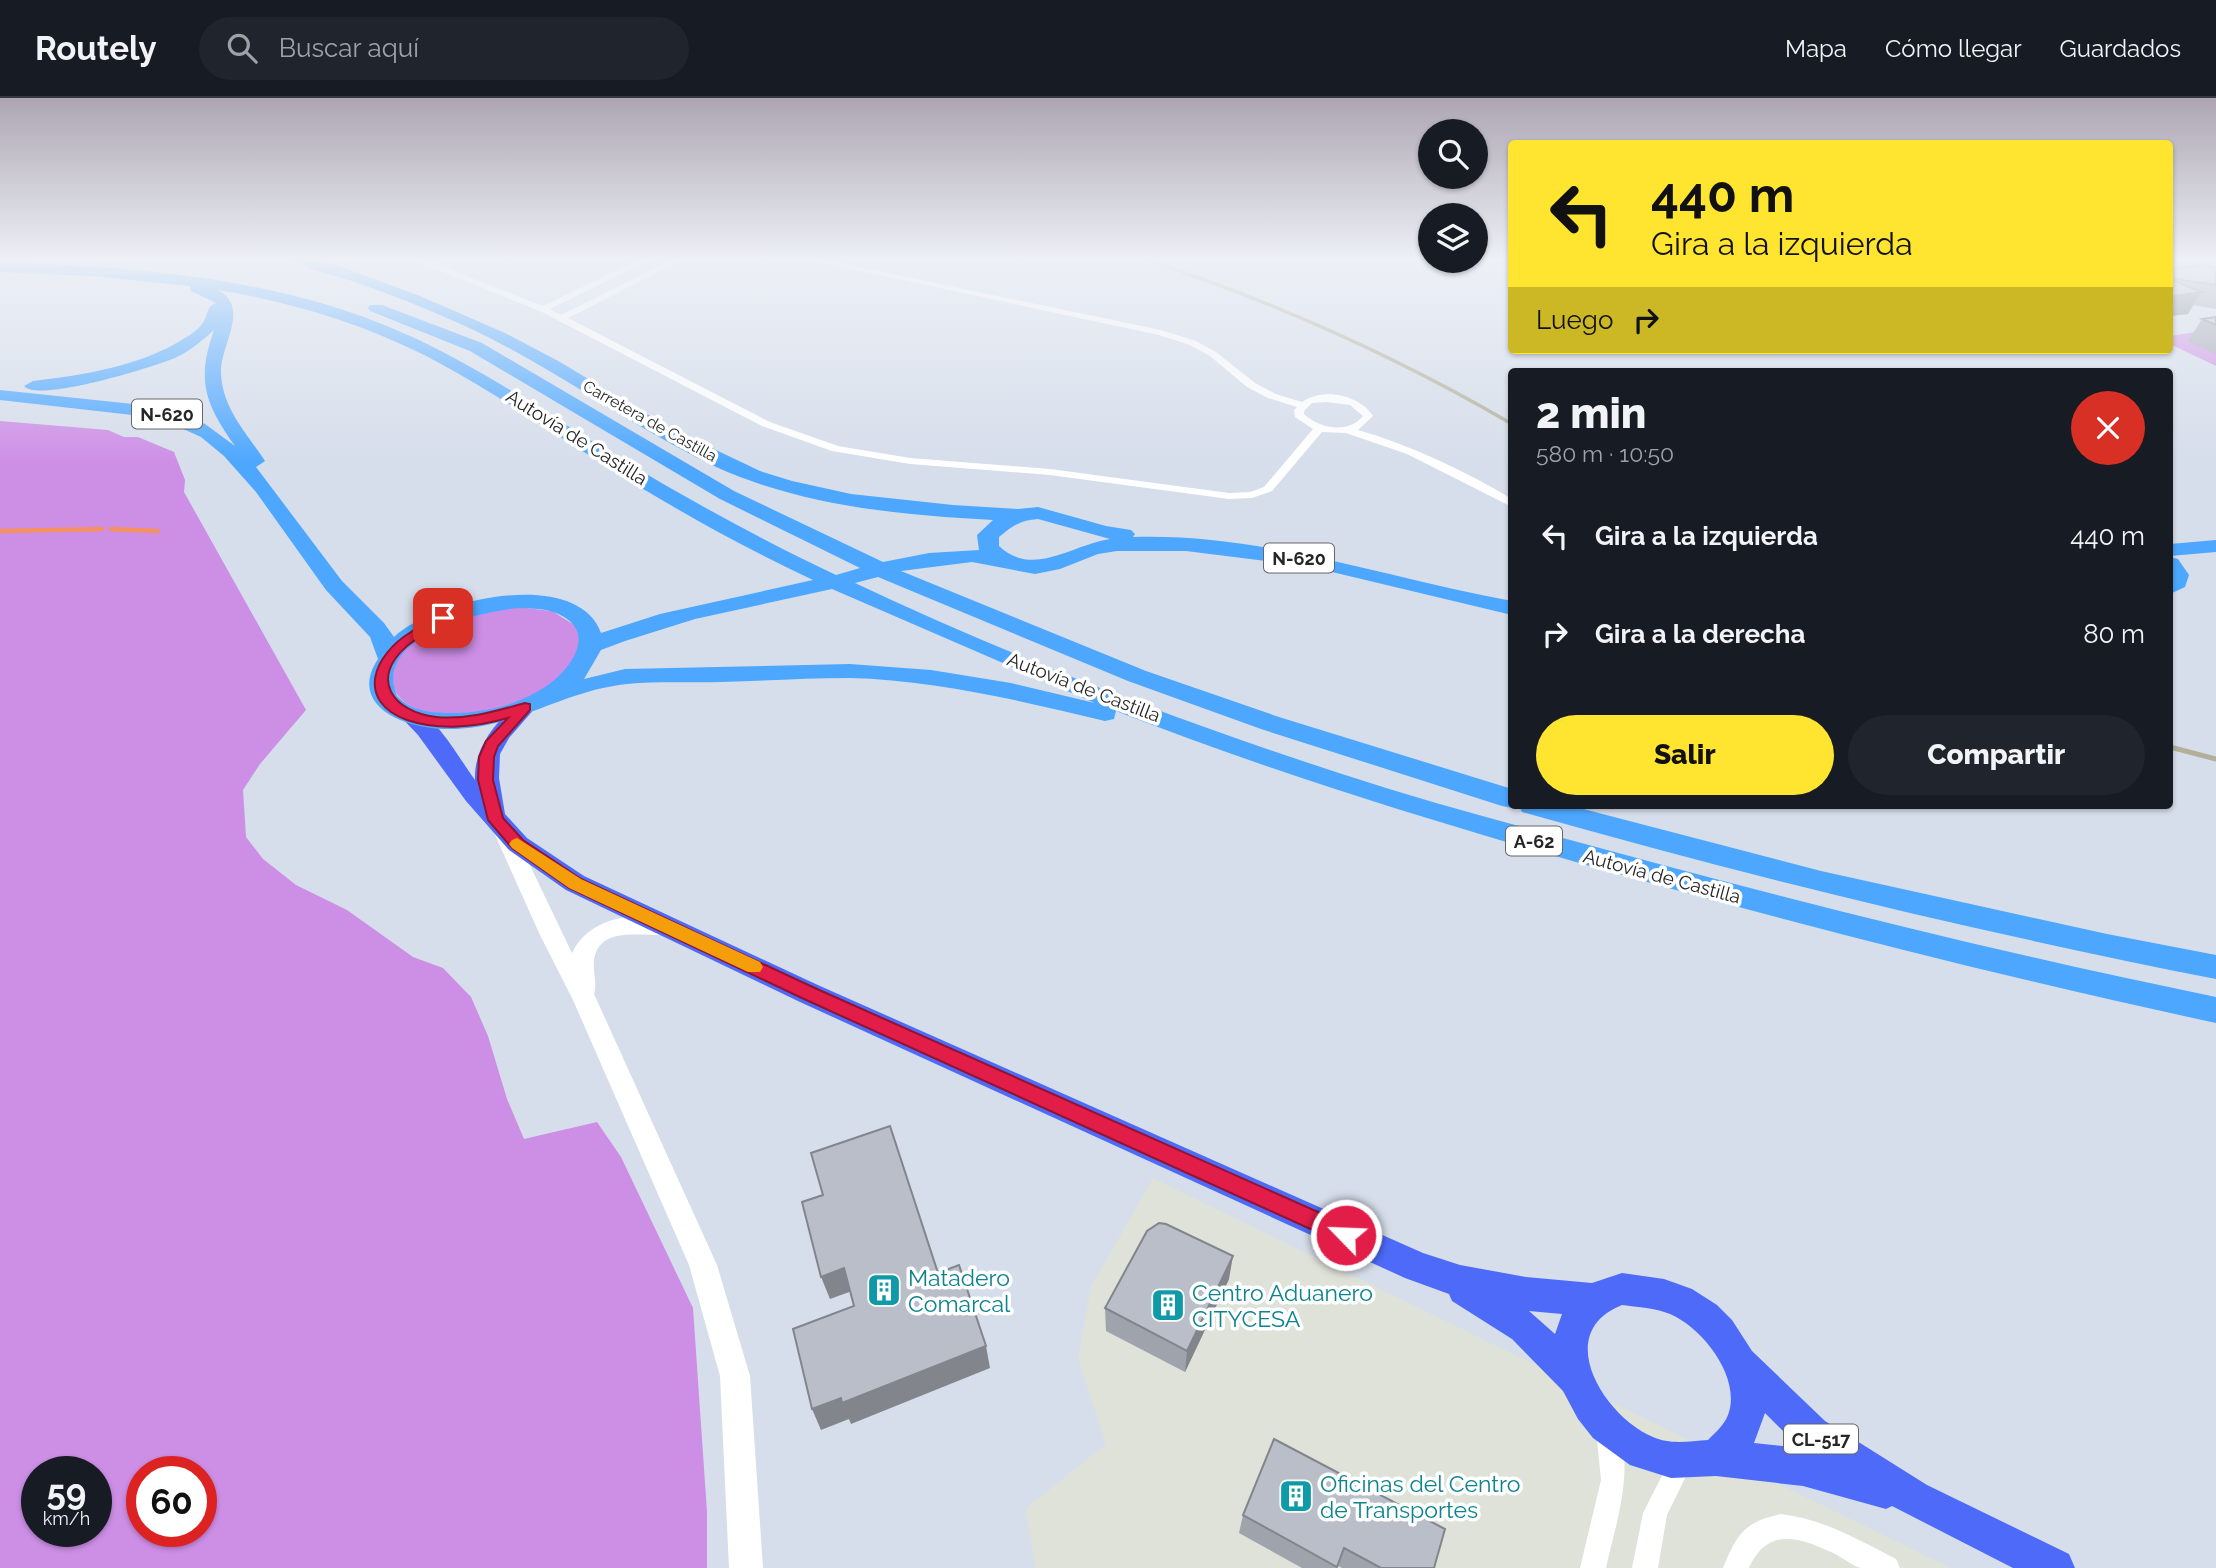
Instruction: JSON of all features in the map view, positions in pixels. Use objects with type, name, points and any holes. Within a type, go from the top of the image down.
[{"type":"highway","points":[[0,388],[74,381],[132,367],[182,347],[210,327]]},
{"type":"highway","points":[[223,327],[212,372],[219,405],[259,467],[289,526]]},
{"type":"highway","name":"Autovía de Castilla","points":[[372,327],[399,336],[492,383],[594,451],[698,512],[809,571],[874,602],[1107,698],[1373,793],[1517,836],[1824,919],[2127,992],[2216,1010]]},
{"type":"highway","name":"Autovía de Castilla","points":[[425,327],[476,347],[727,495],[902,580],[1138,676],[1270,723],[1508,798]]},
{"type":"highway","points":[[452,327],[481,341],[536,376],[557,396]]},
{"type":"highway","name":"Carretera de Castilla","points":[[476,327],[526,350],[666,433],[755,476],[868,502],[937,511],[1020,515]]},
{"type":"highway","name":"N-620","points":[[0,395],[114,405],[181,418],[206,432],[231,451],[247,468],[344,596],[381,634],[389,647],[389,657]]},
{"type":"highway","name":"N-620","points":[[924,561],[988,535],[999,523],[1020,515],[1048,514],[1099,533],[1239,540],[1285,547],[1508,597]]},
{"type":"highway","points":[[1081,527],[1086,534],[1082,551]]},
{"type":"highway","points":[[988,535],[988,548],[1000,559]]},
{"type":"highway","name":"N-620","points":[[592,646],[627,630],[689,613],[924,561],[971,556],[1034,567],[1054,565],[1082,551],[1122,544],[1239,549],[1293,557],[1508,607]]},
{"type":"highway","points":[[2173,566],[2216,546]]},
{"type":"highway","points":[[2173,566],[2216,556]]},
{"type":"highway","name":"N-620","points":[[389,657],[421,629],[468,609],[518,601],[561,607],[577,615],[632,618],[689,613]]},
{"type":"highway","points":[[389,657],[381,675],[382,692],[392,706],[411,716],[436,721],[465,722],[495,717],[525,707],[554,692],[573,678],[586,662],[592,646],[591,635],[586,624],[577,615]]},
{"type":"highway","points":[[554,692],[639,676],[850,671],[931,678],[1011,691],[1094,710],[1373,793]]},
{"type":"highway","name":"Autovía de Castilla","points":[[1547,809],[1821,882],[2107,946],[2216,967]]},
{"type":"main road","points":[[499,824],[485,780],[487,757],[491,745],[525,707]]},
{"type":"main road","name":"CL-517","points":[[411,716],[426,730],[499,824],[518,844],[554,871],[667,927],[1453,1281],[1524,1327],[1575,1378]]},
{"type":"main road","name":"CL-517","points":[[1453,1281],[1535,1296],[1593,1300],[1622,1289],[1655,1291],[1689,1306],[1720,1332],[1741,1365],[1812,1434],[1914,1498],[2055,1568]]},
{"type":"main road","name":"CL-517","points":[[1593,1300],[1576,1319],[1570,1347],[1575,1378],[1588,1404],[1608,1428],[1643,1452],[1698,1460],[1803,1467],[1914,1498]]},
{"type":"main road","name":"CL-517","points":[[1698,1460],[1741,1435],[1749,1402],[1741,1365]]},
{"type":"street","points":[[579,327],[766,424],[836,449],[871,456],[1050,471],[1229,496],[1252,495],[1268,489],[1320,428]]},
{"type":"street","points":[[1130,327],[1193,343],[1213,354],[1251,385],[1272,396],[1302,405],[1319,399],[1352,402],[1366,411],[1368,416],[1364,422],[1348,430]]},
{"type":"street","points":[[1302,405],[1299,415],[1303,420],[1320,428],[1348,430],[1367,435],[1437,465],[1508,502]]},
{"type":"street","points":[[1364,422],[1508,491]]},
{"type":"street","points":[[499,824],[585,1000],[703,1265],[735,1376],[746,1568]]},
{"type":"street","points":[[585,1000],[583,958],[585,950],[597,937],[631,925],[667,927]]},
{"type":"street","points":[[1593,1568],[1613,1480],[1608,1428]]},
{"type":"street","points":[[1645,1568],[1656,1513],[1698,1460]]},
{"type":"street","points":[[1735,1568],[1740,1553],[1763,1529],[1778,1526],[1797,1527],[1818,1534],[1887,1568]]},
{"type":"shaded area","points":[[2216,329],[2216,366],[2173,345],[2173,336]]},
{"type":"shaded area","points":[[0,421],[108,430],[124,437],[138,437],[174,452],[185,480],[184,492],[306,710],[260,764],[243,790],[246,837],[263,859],[296,885],[347,910],[413,957],[443,968],[471,997],[488,1036],[507,1099],[524,1139],[597,1122],[621,1157],[693,1308],[707,1512],[707,1568],[0,1568]]},
{"type":"shaded area","points":[[516,607],[552,611],[576,626],[582,648],[568,671],[557,682],[523,700],[502,707],[457,715],[417,710],[397,695],[393,676],[397,660],[408,646],[442,626]]},
{"type":"shaded area","points":[[1153,1178],[1951,1568],[1036,1568],[1025,1509],[1106,1444],[1078,1359],[1091,1287]]},
{"type":"building","name":"Matadero Comarcal","points":[[890,1126],[938,1273],[959,1265],[986,1346],[842,1403],[841,1398],[812,1409],[793,1329],[854,1306],[844,1268],[821,1277],[802,1202],[823,1195],[811,1153]]},
{"type":"building","name":"Centro Aduanero CITYCESA","points":[[1159,1223],[1233,1256],[1187,1351],[1105,1308],[1147,1231]]},
{"type":"building","name":"Oficinas del Centro de Transportes","points":[[1274,1439],[1445,1529],[1434,1568],[1381,1568],[1344,1548],[1337,1567],[1243,1515]]},
{"type":"waterway","points":[[0,531],[102,529]]},
{"type":"waterway","points":[[111,529],[158,531]]},
{"type":"railway","points":[[1322,327],[1423,375],[1508,422]]},
{"type":"railway","points":[[2173,748],[2216,759]]},
{"type":"slow traffic","points":[[517,844],[575,883],[754,967]]},
{"type":"place","name":"Matadero Comarcal","points":[[884,1290]]},
{"type":"place","name":"Centro Aduanero CITYCESA","points":[[1168,1305]]},
{"type":"place","name":"Oficinas del Centro de Transportes","points":[[1296,1496]]},
{"type":"route","points":[[443,618],[421,629],[389,657],[381,675],[382,692],[392,706],[411,716],[436,721],[465,722],[495,717],[525,707],[491,745],[485,780],[495,820],[518,844],[554,871],[810,994],[1346,1235]]}]
